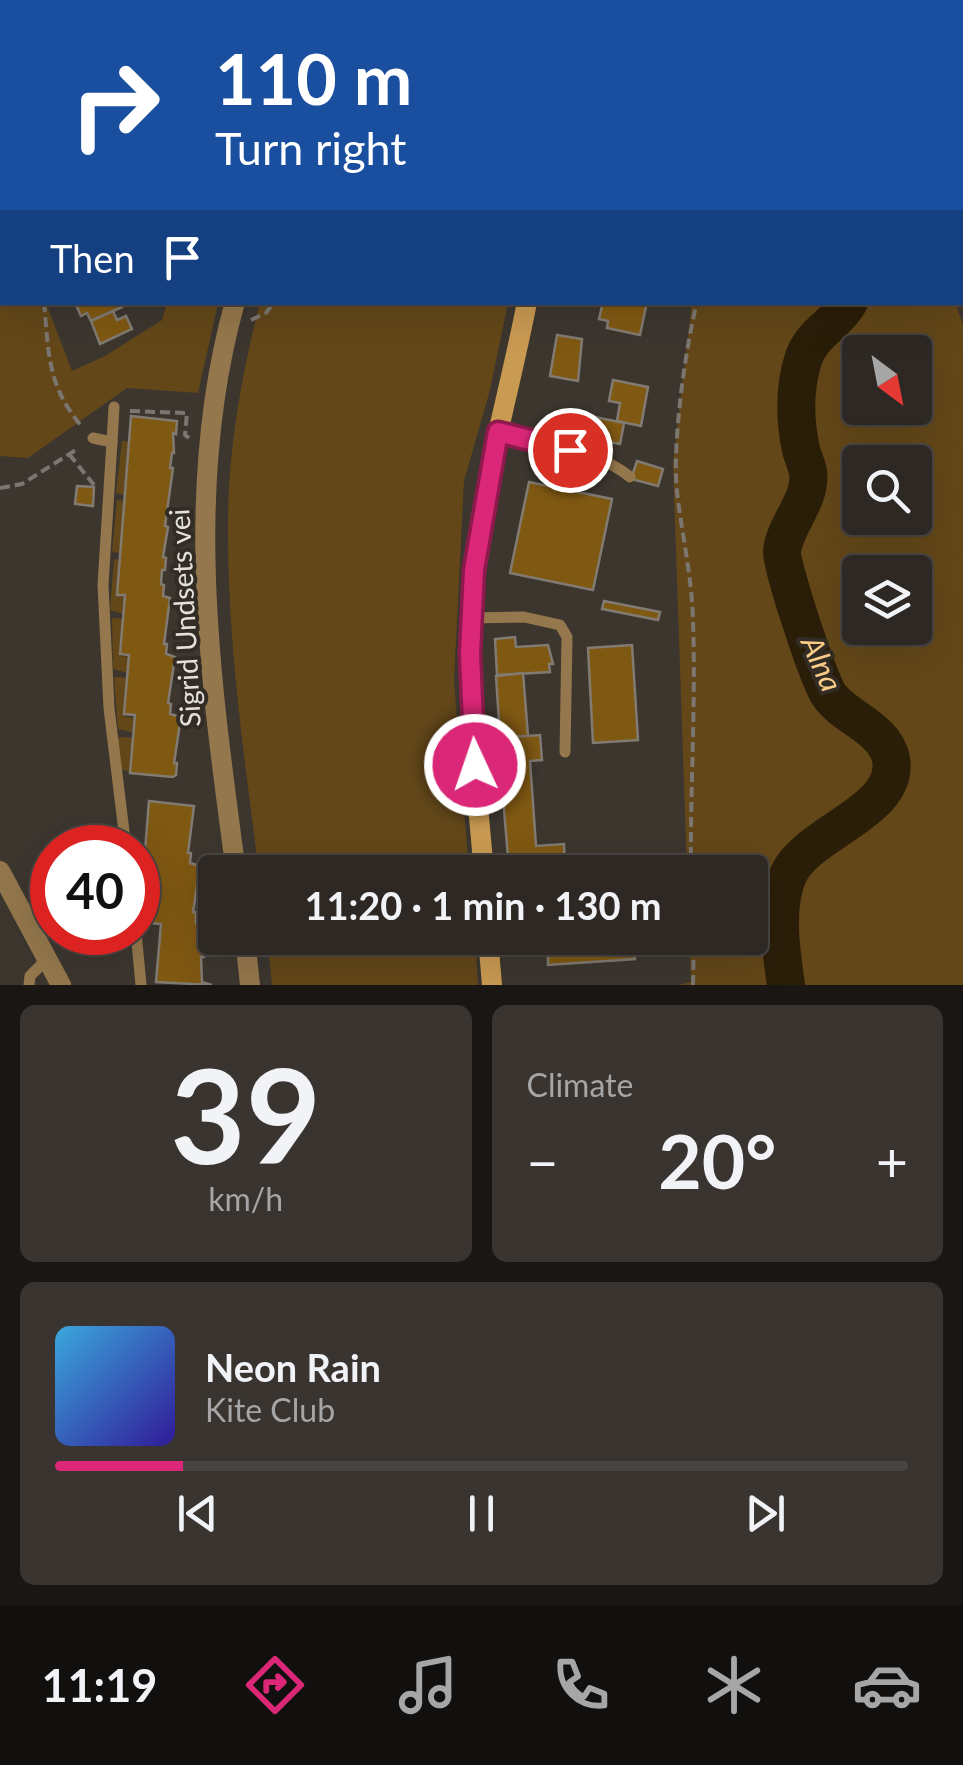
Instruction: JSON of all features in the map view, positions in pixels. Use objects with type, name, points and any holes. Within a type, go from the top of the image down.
[{"type":"street","name":"Sigrid Undsets vei","points":[[234,305],[211,428],[204,549],[208,645],[234,855]]},
{"type":"street","points":[[483,855],[470,618],[478,534],[526,305]]},
{"type":"street","points":[[0,872],[61,985]]},
{"type":"street","points":[[246,955],[250,985]]},
{"type":"street","points":[[489,955],[492,985]]},
{"type":"lane","points":[[114,407],[103,585],[109,708],[123,825]]},
{"type":"lane","points":[[498,432],[570,450],[620,468],[630,477]]},
{"type":"lane","points":[[94,438],[112,442]]},
{"type":"lane","points":[[470,618],[524,617],[560,625],[566,637],[565,752]]},
{"type":"lane","points":[[138,955],[140,985]]},
{"type":"lane","points":[[28,985],[30,976],[47,959]]},
{"type":"path","points":[[0,488],[22,484],[94,438],[60,397],[52,376],[44,305]]},
{"type":"path","points":[[251,320],[266,314],[272,305]]},
{"type":"path","points":[[692,855],[694,622],[676,456],[691,327],[697,305]]},
{"type":"path","points":[[172,412],[187,413],[184,436]]},
{"type":"path","points":[[69,454],[96,487]]},
{"type":"path","points":[[693,985],[694,955]]},
{"type":"shaded area","points":[[0,305],[47,305],[72,371],[105,356],[162,320],[166,305],[218,305],[198,393],[127,388],[28,458],[0,456]]},
{"type":"shaded area","points":[[259,305],[508,305],[490,390],[464,481],[454,681],[468,855],[257,855],[233,654],[228,566],[230,467],[237,411]]},
{"type":"shaded area","points":[[692,305],[956,305],[963,324],[963,985],[678,985],[691,982],[690,955],[768,955],[768,855],[686,855],[673,463]]},
{"type":"shaded area","points":[[122,441],[131,442],[127,496],[116,493]]},
{"type":"shaded area","points":[[117,500],[126,501],[122,554],[112,551]]},
{"type":"shaded area","points":[[114,559],[122,560],[119,596],[126,597],[124,614],[110,610]]},
{"type":"shaded area","points":[[112,618],[124,619],[121,656],[129,657],[128,673],[113,669]]},
{"type":"shaded area","points":[[116,677],[128,678],[125,717],[137,718],[136,733],[118,729]]},
{"type":"shaded area","points":[[121,737],[135,738],[131,772],[121,769]]},
{"type":"shaded area","points":[[269,955],[476,955],[478,985],[272,985]]},
{"type":"building","points":[[76,305],[122,307],[91,321],[87,313],[81,316]]},
{"type":"building","points":[[602,305],[646,305],[640,335],[607,328],[608,321],[599,319]]},
{"type":"building","points":[[113,311],[117,320],[126,316],[132,329],[100,344],[91,321]]},
{"type":"building","points":[[557,335],[582,339],[578,381],[550,376]]},
{"type":"building","points":[[613,380],[648,387],[641,426],[617,421],[620,403],[609,401]]},
{"type":"building","points":[[566,411],[624,423],[620,444],[561,433]]},
{"type":"building","points":[[131,416],[177,421],[161,584],[163,596],[170,598],[164,644],[166,654],[175,657],[168,703],[170,714],[181,717],[173,777],[130,773],[135,715],[124,714],[129,655],[120,654],[125,595],[117,595]]},
{"type":"building","points":[[637,461],[663,469],[658,486],[631,479]]},
{"type":"building","points":[[529,482],[612,499],[593,590],[510,573]]},
{"type":"building","points":[[77,486],[94,487],[93,506],[75,504]]},
{"type":"building","points":[[604,601],[660,612],[658,620],[602,609]]},
{"type":"building","points":[[515,637],[516,647],[548,645],[553,664],[549,664],[550,672],[497,675],[495,639]]},
{"type":"building","points":[[632,645],[638,740],[593,743],[588,648]]},
{"type":"building","points":[[523,673],[528,736],[500,738],[496,676]]},
{"type":"building","points":[[540,735],[542,760],[530,761],[536,846],[564,844],[565,855],[508,855],[498,738]]},
{"type":"building","points":[[149,801],[194,806],[188,853],[190,863],[198,865],[193,912],[198,923],[198,955],[204,955],[202,982],[212,985],[156,982],[161,924],[160,825],[147,825]]},
{"type":"building","points":[[548,955],[635,955],[635,959],[548,965]]},
{"type":"waterway","name":"Alna","points":[[786,985],[780,914],[789,873],[815,845],[868,807],[882,793],[890,777],[891,759],[881,739],[836,703],[824,685],[782,551],[808,482],[797,416],[803,360],[812,343],[847,305]]},
{"type":"route","points":[[475,765],[470,654],[474,570],[498,432],[570,450]]}]
